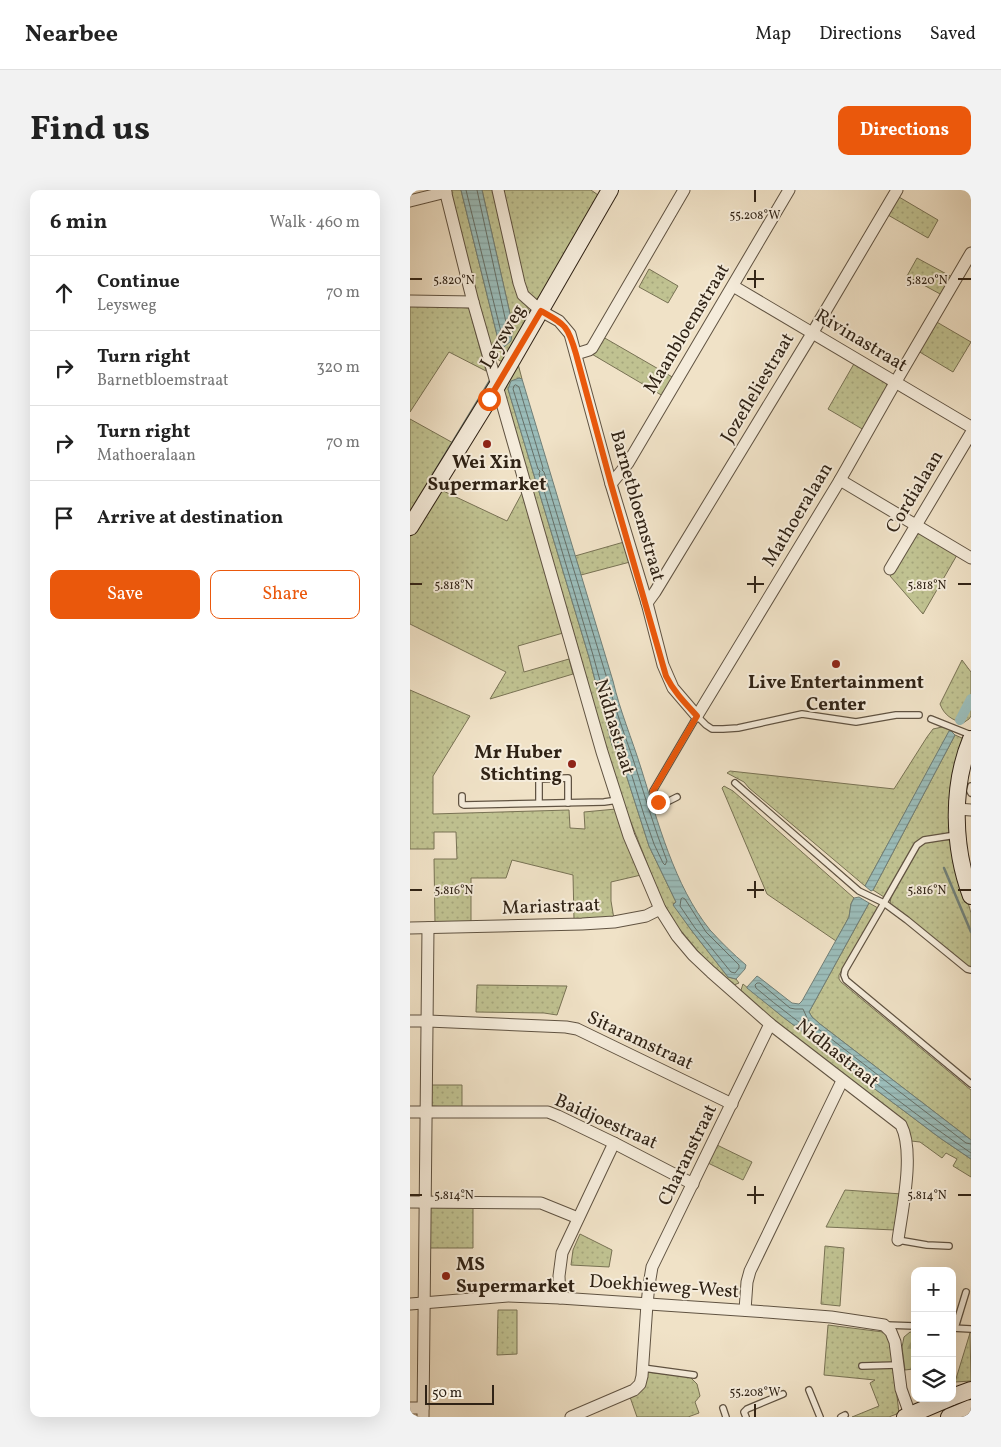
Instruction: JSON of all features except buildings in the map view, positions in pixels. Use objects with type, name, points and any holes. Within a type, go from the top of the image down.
[{"type":"street","name":"Barnetbloemstraat","points":[[498,190],[523,295],[541,311],[559,321],[570,334],[666,676],[680,698],[697,716]]},
{"type":"street","points":[[576,354],[592,348],[684,190]]},
{"type":"street","name":"Maanbloemstraat","points":[[611,484],[628,463],[789,190]]},
{"type":"street","name":"Jozefleliestraat","points":[[647,603],[813,332],[897,190]]},
{"type":"street","points":[[410,201],[446,191]]},
{"type":"street","name":"Nidhastraat","points":[[446,191],[472,302],[599,743],[629,836],[660,908],[677,936],[711,972],[770,1024],[901,1125],[906,1142],[907,1168],[898,1240]]},
{"type":"street","name":"Leysweg","points":[[410,527],[541,311],[605,192]]},
{"type":"street","name":"Mathoeralaan","points":[[697,716],[840,480],[971,253]]},
{"type":"street","name":"Rivinastraat","points":[[733,286],[971,427]]},
{"type":"street","points":[[410,301],[472,302]]},
{"type":"street","name":"Cordialaan","points":[[890,569],[971,433]]},
{"type":"street","points":[[840,480],[971,558]]},
{"type":"street","points":[[971,739],[962,771],[964,810],[957,834],[960,858],[971,896]]},
{"type":"street","name":"Mariastraat","points":[[410,928],[614,922],[646,916],[660,908]]},
{"type":"street","points":[[410,1408],[423,1412],[428,928]]},
{"type":"street","name":"Sitaramstraat","points":[[410,1021],[577,1029],[732,1104]]},
{"type":"street","name":"Charanstraat","points":[[571,1417],[634,1390],[640,1384],[652,1268],[770,1024]]},
{"type":"street","points":[[745,1310],[747,1282],[750,1271],[842,1081]]},
{"type":"street","name":"Baidjoestraat","points":[[410,1112],[548,1112],[614,1143],[693,1184]]},
{"type":"street","points":[[560,1298],[559,1276],[562,1253],[614,1143]]},
{"type":"street","points":[[410,1202],[542,1203],[578,1218]]},
{"type":"street","name":"Doekhieweg-West","points":[[410,1304],[508,1296],[560,1298],[831,1317],[884,1325]]},
{"type":"street","points":[[884,1325],[891,1332],[894,1342],[901,1389],[909,1416],[942,1402]]},
{"type":"street","points":[[956,1396],[971,1390]]},
{"type":"street","points":[[949,1417],[971,1408]]},
{"type":"lane","points":[[697,716],[712,729],[723,729],[802,714],[856,722],[896,715],[919,715]]},
{"type":"lane","name":"Mathoeralaan","points":[[677,796],[667,802],[658,802],[654,797],[653,791],[697,716]]},
{"type":"lane","points":[[931,719],[971,735]]},
{"type":"lane","points":[[539,803],[539,779],[568,778],[568,803]]},
{"type":"lane","points":[[735,783],[859,891],[884,903],[967,969],[971,970]]},
{"type":"lane","points":[[971,786],[971,793]]},
{"type":"lane","points":[[462,796],[462,804],[464,805],[604,802],[618,800]]},
{"type":"lane","points":[[957,834],[924,840],[917,845],[845,970],[844,975],[846,980],[971,1084]]},
{"type":"lane","points":[[898,1240],[927,1245],[949,1246]]},
{"type":"lane","points":[[956,1322],[966,1292]]},
{"type":"lane","name":"Doekhieweg-West","points":[[884,1325],[911,1326]]},
{"type":"lane","points":[[956,1328],[971,1329]]},
{"type":"lane","points":[[862,1366],[898,1365]]},
{"type":"lane","points":[[643,1368],[694,1375]]},
{"type":"lane","points":[[809,1390],[820,1417]]},
{"type":"lane","points":[[746,1417],[744,1412],[747,1409],[783,1394]]},
{"type":"lane","points":[[723,1408],[726,1417]]},
{"type":"green space","points":[[450,190],[461,190],[501,347],[513,327],[482,190],[493,190],[518,293],[531,313],[505,361],[500,361],[495,357],[485,333]]},
{"type":"green space","points":[[501,190],[591,190],[598,195],[599,199],[539,300],[528,292],[524,285]]},
{"type":"green space","points":[[899,197],[938,220],[928,238],[888,215]]},
{"type":"green space","points":[[917,258],[952,277],[942,295],[907,276]]},
{"type":"green space","points":[[649,269],[678,286],[668,303],[639,287]]},
{"type":"green space","points":[[410,304],[469,308],[486,371],[449,352],[410,412]]},
{"type":"green space","points":[[935,321],[971,342],[953,372],[918,351]]},
{"type":"green space","points":[[603,337],[674,378],[663,396],[590,353]]},
{"type":"green space","points":[[517,360],[522,379],[519,378],[508,389],[589,657],[612,745],[624,768],[649,846],[676,902],[673,904],[728,977],[736,979],[739,983],[734,985],[718,973],[697,950],[677,926],[662,901],[619,792],[502,388]]},
{"type":"green space","points":[[855,362],[886,383],[887,386],[864,430],[828,409]]},
{"type":"green space","points":[[410,419],[455,444],[410,520]]},
{"type":"green space","points":[[439,489],[507,521],[522,493],[563,633],[518,646],[524,672],[569,659],[573,674],[490,699],[506,672],[410,624],[410,537]]},
{"type":"green space","points":[[920,533],[957,555],[923,614],[890,576],[915,536]]},
{"type":"green space","points":[[624,542],[630,562],[581,575],[575,556]]},
{"type":"green space","points":[[962,660],[971,672],[971,716],[963,723],[949,716],[940,704]]},
{"type":"green space","points":[[410,690],[470,716],[433,776],[433,814],[569,810],[570,828],[585,829],[584,812],[616,809],[641,875],[611,882],[611,901],[614,919],[574,920],[573,875],[512,860],[506,878],[471,878],[471,922],[435,924],[434,859],[457,859],[456,832],[434,832],[434,849],[410,849]]},
{"type":"green space","points":[[942,727],[951,731],[865,886],[744,782],[727,773],[730,771],[894,789],[933,729]]},
{"type":"green space","points":[[955,735],[962,738],[964,742],[950,832],[924,838],[915,844],[884,897],[873,890]]},
{"type":"green space","points":[[724,786],[733,791],[854,898],[849,917],[836,941],[767,894],[722,788]]},
{"type":"green space","points":[[935,840],[950,840],[971,913],[971,967],[968,967],[890,904],[891,897],[922,843]]},
{"type":"green space","points":[[869,903],[878,908],[839,975],[839,979],[971,1090],[971,1140],[820,1024],[809,1012]]},
{"type":"green space","points":[[743,984],[855,1074],[971,1159],[971,1177],[953,1166],[957,1159],[946,1153],[942,1158],[920,1142],[911,1141],[833,1068],[743,995],[741,990]]},
{"type":"green space","points":[[477,985],[567,986],[557,1015],[544,1013],[476,1012]]},
{"type":"green space","points":[[431,1085],[462,1085],[462,1108],[431,1106]]},
{"type":"green space","points":[[717,1145],[752,1162],[743,1180],[708,1163]]},
{"type":"green space","points":[[845,1190],[902,1194],[895,1230],[826,1227]]},
{"type":"green space","points":[[473,1205],[473,1248],[429,1248],[430,1207]]},
{"type":"green space","points":[[580,1234],[612,1250],[609,1267],[571,1265],[573,1250]]},
{"type":"green space","points":[[825,1246],[844,1248],[840,1306],[821,1304]]},
{"type":"green space","points":[[498,1310],[517,1310],[517,1354],[497,1355]]},
{"type":"green space","points":[[828,1325],[883,1332],[888,1337],[891,1345],[899,1413],[889,1417],[852,1417],[879,1406],[870,1383],[875,1380],[824,1375]]},
{"type":"green space","points":[[911,1332],[911,1369],[905,1370],[902,1347],[904,1337]]},
{"type":"green space","points":[[970,1333],[971,1381],[956,1382]]},
{"type":"green space","points":[[647,1372],[690,1377],[697,1384],[700,1396],[695,1402],[699,1413],[688,1417],[637,1417],[630,1397]]},
{"type":"water","points":[[461,190],[482,190],[513,327],[511,341],[504,347],[501,347],[499,343]]},
{"type":"water","points":[[519,378],[522,379],[619,703],[668,852],[686,893],[697,912],[710,930],[746,965],[745,969],[736,979],[728,977],[673,905],[676,902],[649,846],[624,768],[612,745],[589,657],[508,389],[511,381]]},
{"type":"water","points":[[949,731],[955,735],[871,891],[865,886]]},
{"type":"water","points":[[859,897],[869,903],[809,1012],[820,1024],[971,1140],[971,1159],[855,1074],[747,988],[757,976],[792,1003],[799,1004],[849,917],[854,898]]},
{"type":"waterway","points":[[428,483],[491,379]]},
{"type":"waterway","points":[[960,720],[971,699]]},
{"type":"waterway","points":[[944,868],[971,932]]},
{"type":"place","name":"Wei Xin Supermarket","points":[[487,444]]},
{"type":"place","name":"Live Entertainment Center","points":[[836,664]]},
{"type":"place","name":"Mr Huber Stichting","points":[[572,764]]},
{"type":"place","name":"MS Supermarket","points":[[446,1276]]},
{"type":"route","points":[[489,399],[541,311],[559,321],[570,334],[666,676],[680,698],[697,716],[656,783],[653,791],[654,797],[658,802]]}]
